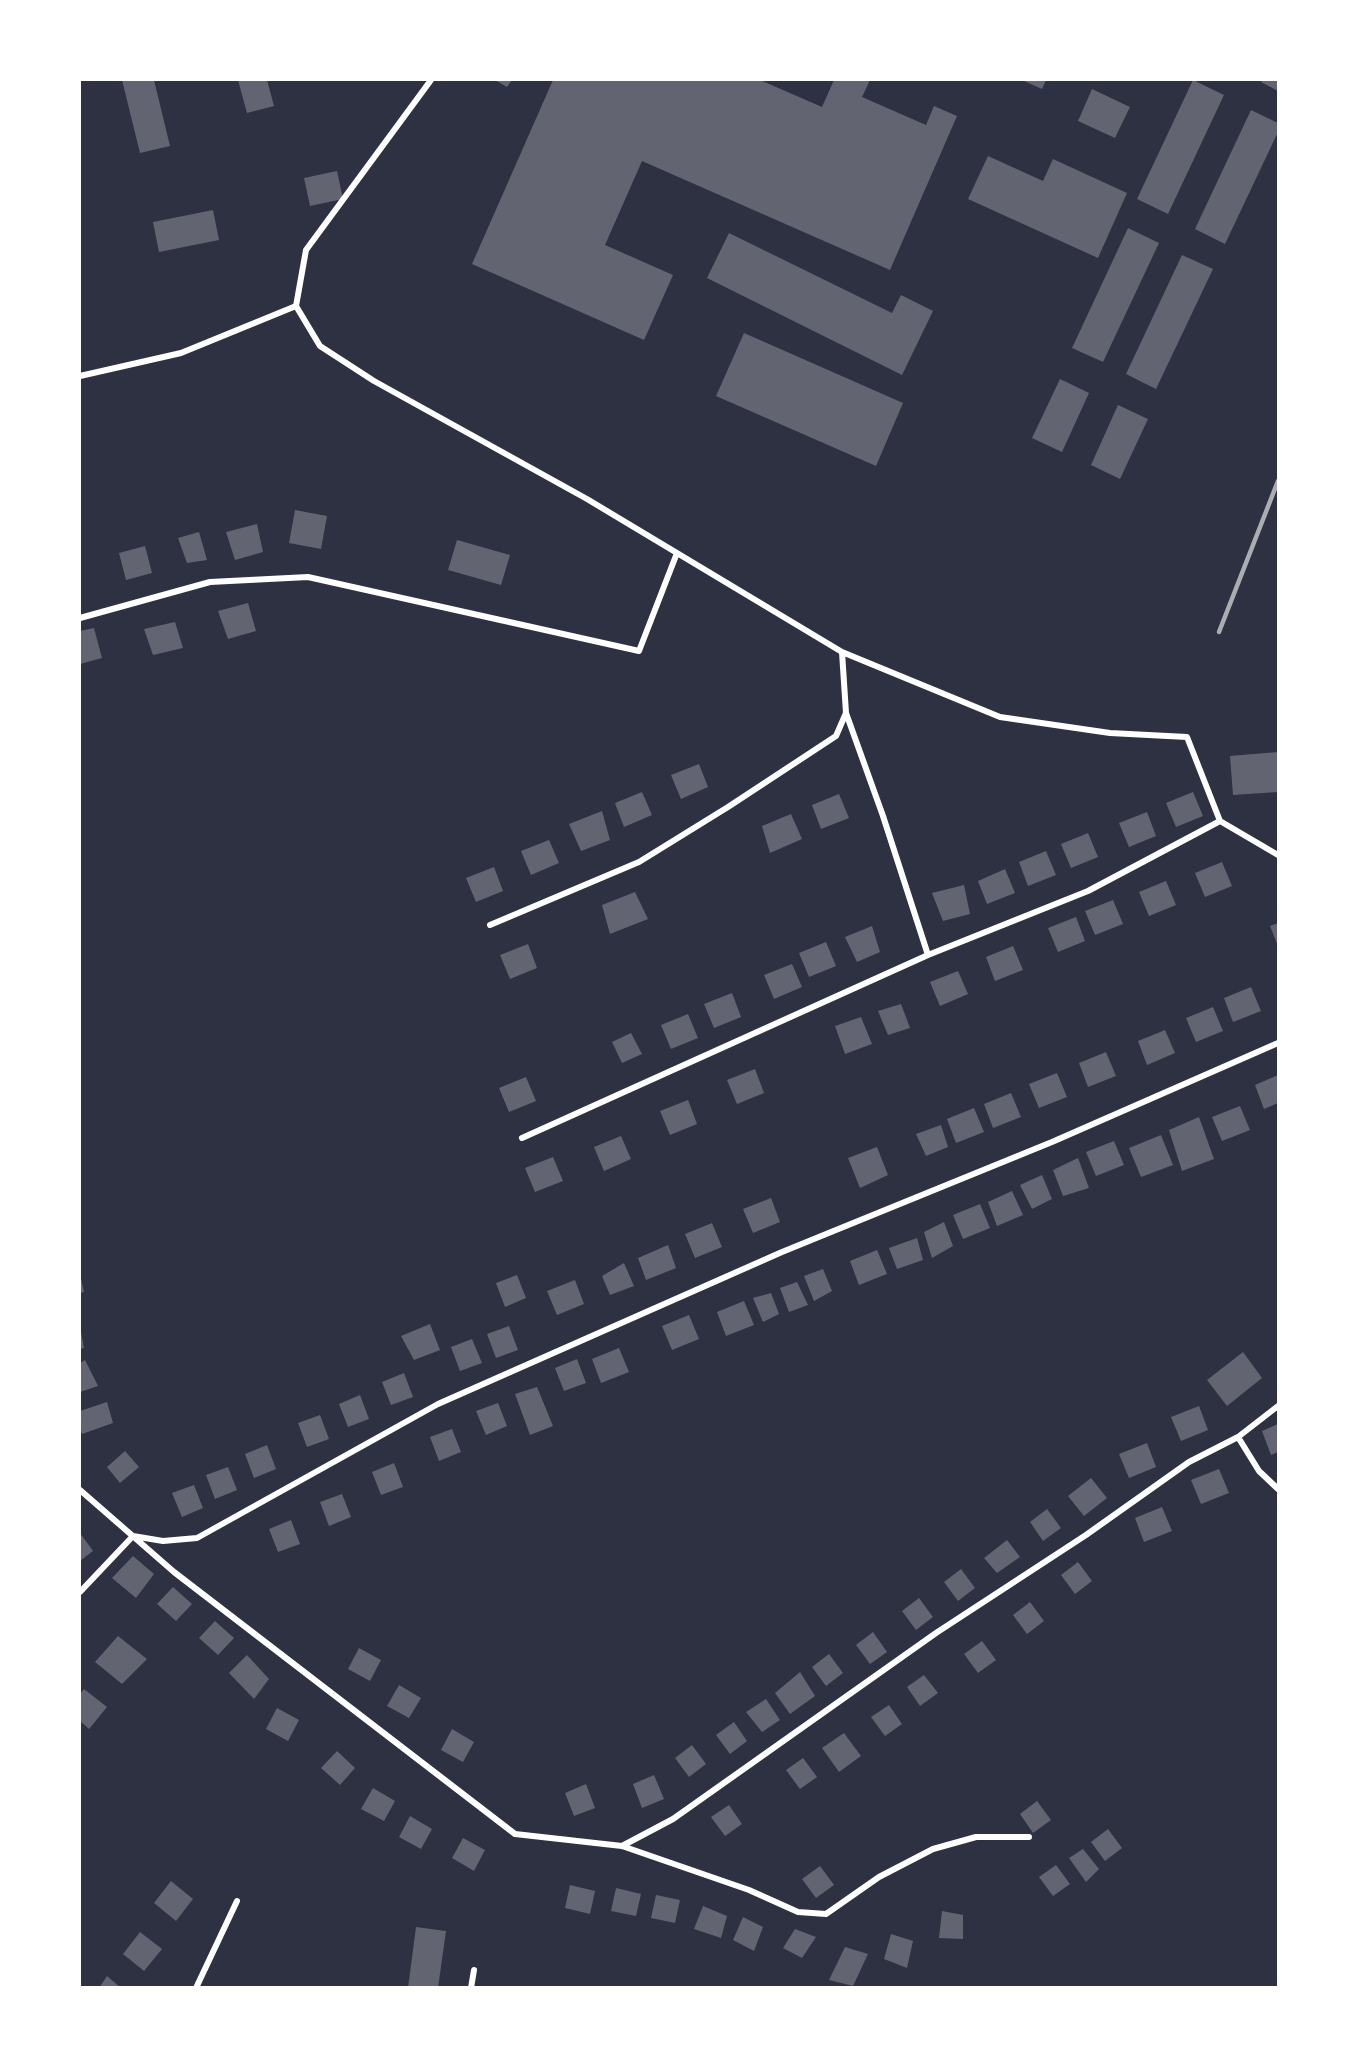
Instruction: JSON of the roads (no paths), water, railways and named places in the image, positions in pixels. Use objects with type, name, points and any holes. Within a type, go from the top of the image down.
[{"type":"street","points":[[431,80],[306,250],[297,306],[320,346],[374,381],[486,442],[842,652],[1000,717],[1110,733],[1187,737],[1220,821],[1278,855]]},
{"type":"street","points":[[80,376],[181,353],[297,306]]},
{"type":"street","points":[[80,618],[210,582],[308,577],[639,651],[676,553]]},
{"type":"street","points":[[842,652],[846,713],[883,816],[928,955]]},
{"type":"street","points":[[490,925],[639,862],[836,736],[846,713]]},
{"type":"street","points":[[522,1138],[928,955],[1088,891],[1220,821]]},
{"type":"street","points":[[132,1536],[163,1541],[197,1538],[438,1404],[782,1252],[1052,1142],[1278,1043]]},
{"type":"street","points":[[622,1846],[673,1819],[936,1633],[1086,1535],[1189,1462],[1238,1437],[1278,1406]]},
{"type":"street","points":[[1238,1437],[1258,1471],[1278,1489]]},
{"type":"street","points":[[80,1490],[174,1572],[515,1834],[622,1846],[749,1890],[798,1911],[826,1914],[879,1877],[933,1848],[976,1837],[1029,1837]]},
{"type":"street","points":[[80,1592],[132,1536]]},
{"type":"street","points":[[196,1988],[237,1901]]},
{"type":"street","points":[[471,1988],[474,1970]]},
{"type":"railway","points":[[1219,632],[1278,481]]}]
